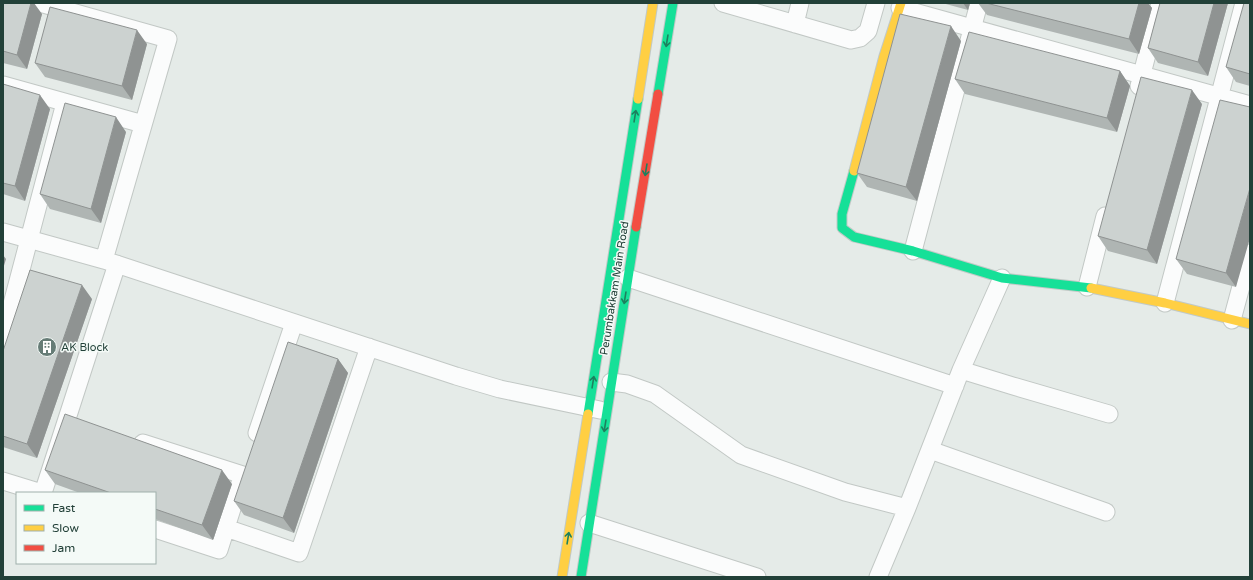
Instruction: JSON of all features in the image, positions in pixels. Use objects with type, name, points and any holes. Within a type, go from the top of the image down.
[{"type":"street","points":[[40,3],[168,39],[143,124],[74,421],[43,492]]},
{"type":"street","name":"Perumbakkam Main Road","points":[[562,577],[653,3]]},
{"type":"street","name":"Perumbakkam Main Road","points":[[581,577],[611,382],[673,3]]},
{"type":"street","points":[[727,3],[851,40],[860,38],[868,31],[876,3]]},
{"type":"street","points":[[795,24],[800,3]]},
{"type":"street","points":[[913,251],[979,3]]},
{"type":"street","points":[[1136,98],[1160,3]]},
{"type":"street","points":[[1165,303],[1244,3]]},
{"type":"street","points":[[1250,105],[972,28],[900,5],[884,56],[842,214],[842,228],[854,237],[913,251],[1002,278],[1087,287],[1165,303],[1250,324]]},
{"type":"street","points":[[3,85],[143,124]]},
{"type":"street","points":[[3,338],[65,102]]},
{"type":"street","points":[[1087,287],[1109,204]]},
{"type":"street","points":[[3,232],[110,262],[456,376],[500,389],[607,411]]},
{"type":"street","points":[[1232,320],[1250,253]]},
{"type":"street","points":[[628,278],[955,386]]},
{"type":"street","points":[[885,574],[907,508],[961,370],[1002,278]]},
{"type":"street","points":[[156,529],[219,550],[294,323]]},
{"type":"street","points":[[226,528],[299,553],[369,347]]},
{"type":"street","points":[[961,370],[1109,414]]},
{"type":"street","points":[[611,382],[627,384],[655,394],[742,455],[845,492],[907,508]]},
{"type":"street","points":[[126,437],[248,460]]},
{"type":"street","points":[[930,450],[1106,512]]},
{"type":"street","points":[[3,481],[40,492]]},
{"type":"street","points":[[589,523],[757,577]]},
{"type":"building","points":[[3,3],[31,3],[17,55],[3,51]]},
{"type":"building","points":[[986,3],[1139,3],[1129,39]]},
{"type":"building","points":[[1160,3],[1214,3],[1198,62],[1148,48]]},
{"type":"building","points":[[1244,3],[1250,3],[1250,74],[1226,67]]},
{"type":"building","points":[[50,7],[137,30],[122,86],[35,63]]},
{"type":"building","points":[[900,14],[951,26],[906,187],[857,173]]},
{"type":"building","points":[[969,32],[1120,71],[1107,118],[955,79]]},
{"type":"building","points":[[1141,77],[1192,90],[1147,250],[1098,236]]},
{"type":"building","points":[[3,84],[40,95],[15,186],[3,183]]},
{"type":"building","points":[[1220,100],[1250,107],[1250,188],[1226,273],[1176,259]]},
{"type":"building","points":[[65,103],[116,117],[91,209],[40,194]]},
{"type":"building","name":"AK Block","points":[[30,270],[82,285],[27,444],[3,436],[3,351]]},
{"type":"building","points":[[288,342],[338,359],[283,518],[234,501]]},
{"type":"building","points":[[65,414],[222,470],[202,525],[156,509],[156,492],[108,492],[45,470]]},
{"type":"traffic: fast","points":[[658,94],[673,3]]},
{"type":"traffic: fast","points":[[588,414],[638,99]]},
{"type":"traffic: fast","points":[[854,171],[842,214],[842,228],[854,237],[913,251],[1002,278],[1091,288]]},
{"type":"traffic: fast","points":[[581,577],[636,227]]},
{"type":"traffic: slow","points":[[638,99],[653,3]]},
{"type":"traffic: slow","points":[[854,171],[884,56],[901,3]]},
{"type":"traffic: slow","points":[[1091,288],[1165,303],[1250,324]]},
{"type":"traffic: slow","points":[[562,577],[588,414]]},
{"type":"traffic: jam","points":[[636,227],[658,94]]},
{"type":"place","name":"AK Block","points":[[47,347]]}]
